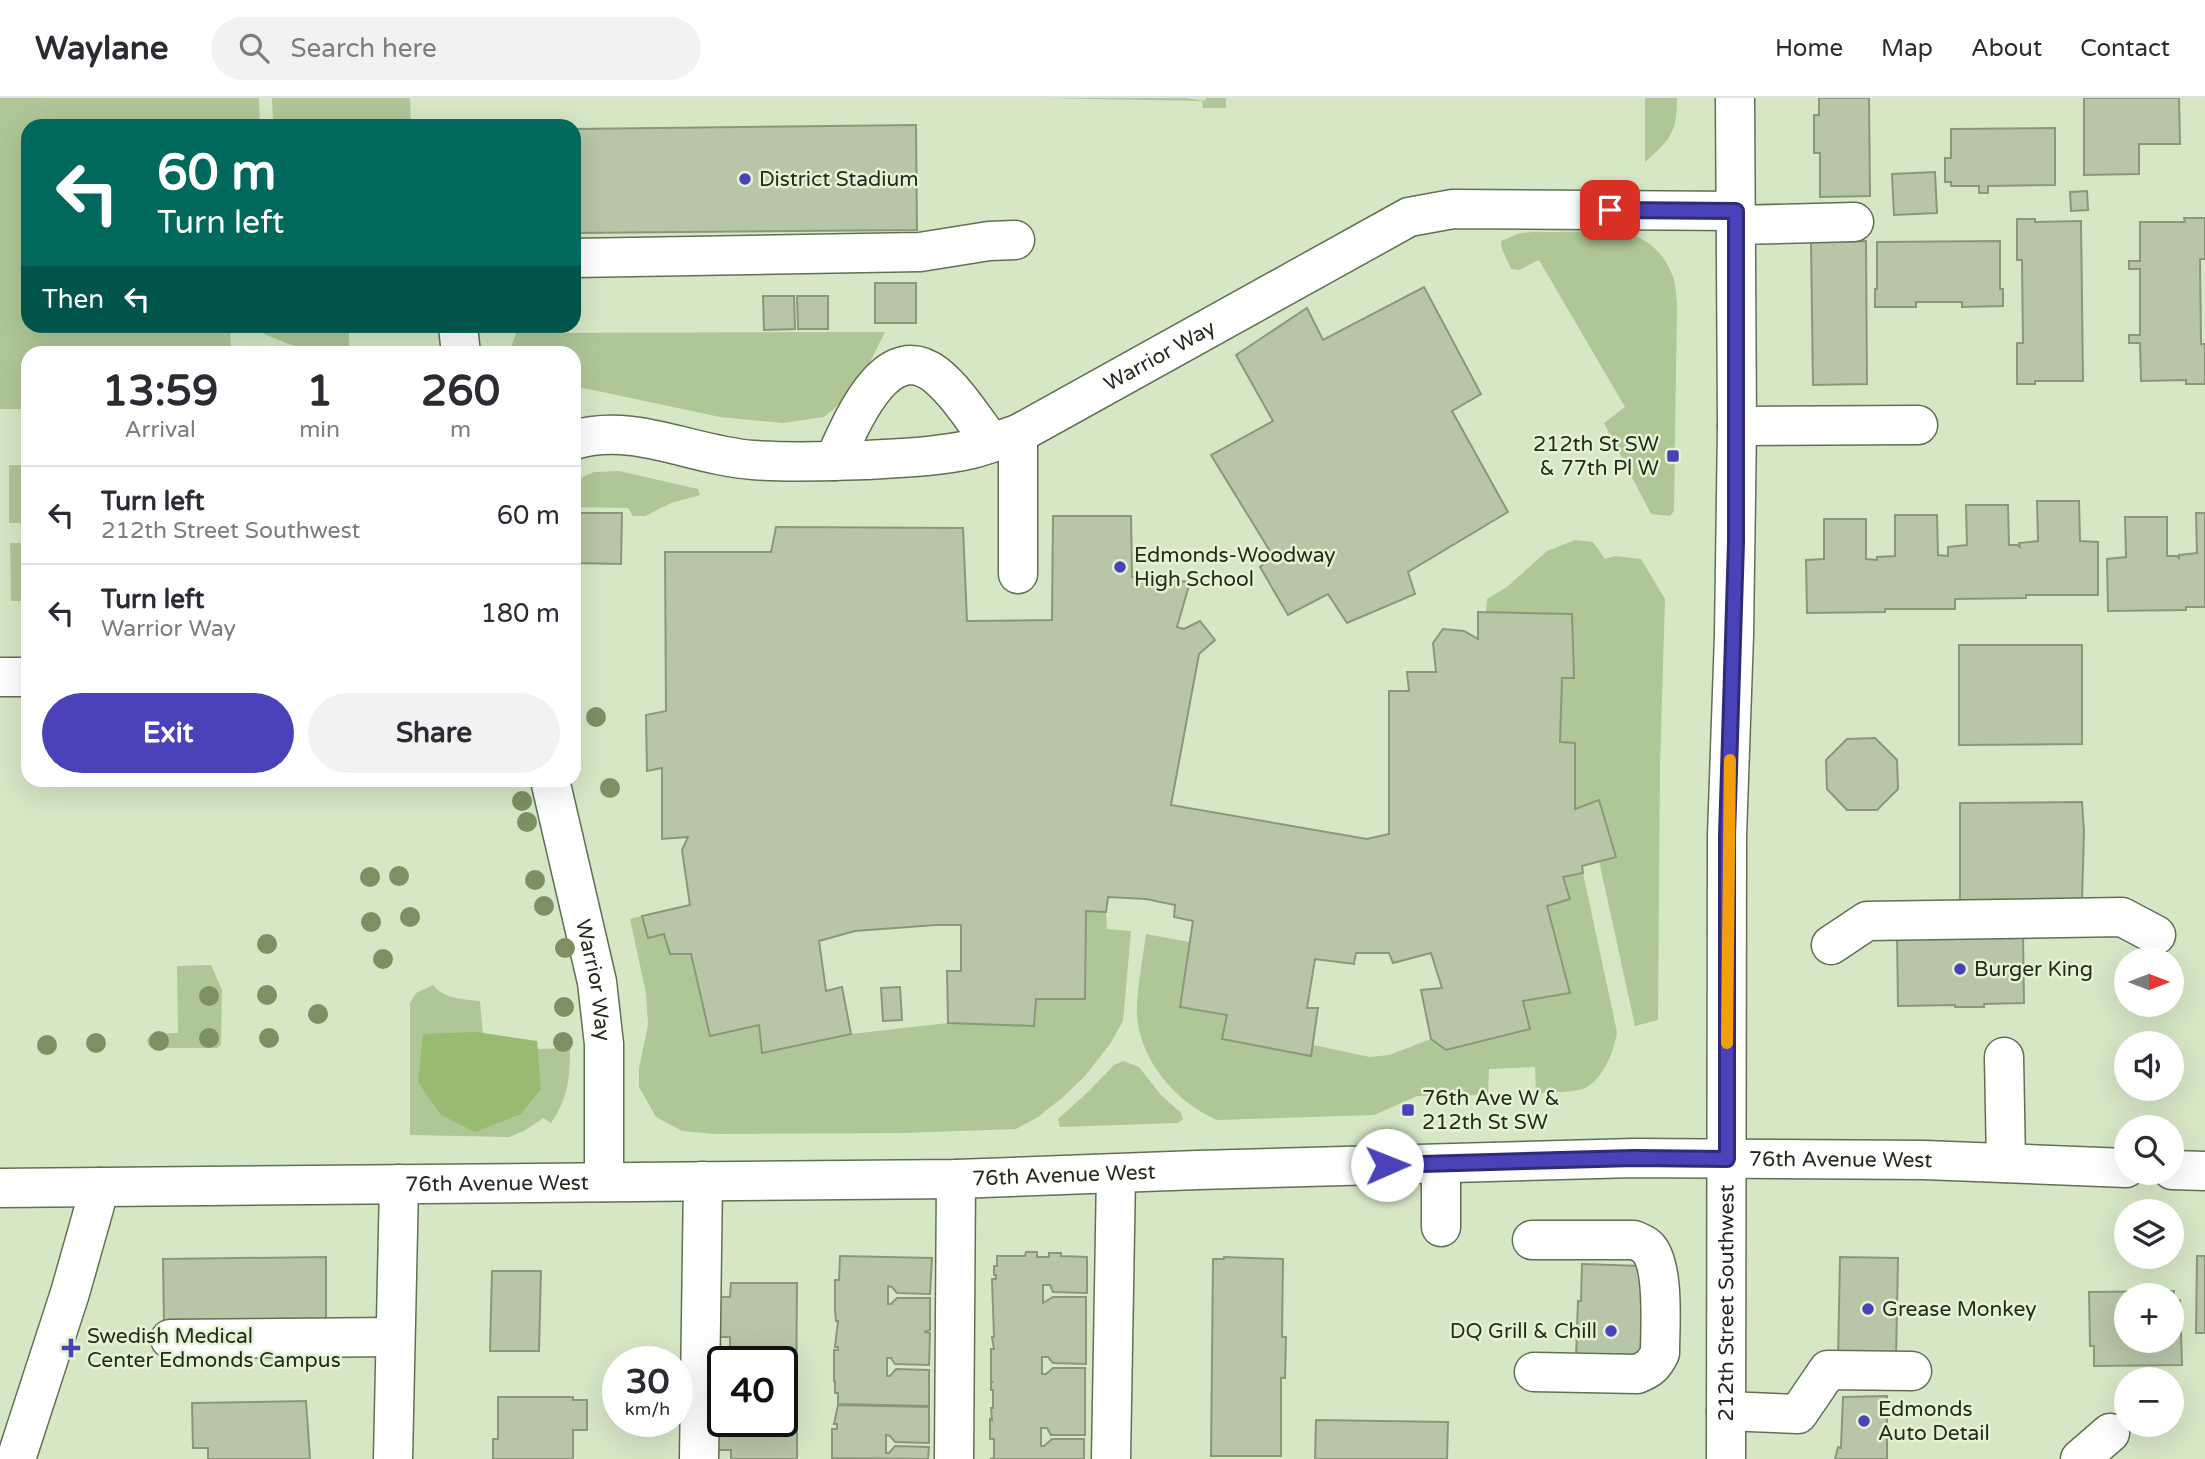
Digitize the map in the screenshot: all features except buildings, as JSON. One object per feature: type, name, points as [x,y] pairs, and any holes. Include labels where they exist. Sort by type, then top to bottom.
[{"type":"street","name":"212th Street Southwest","points":[[1726,1459],[1727,836],[1737,426],[1735,98]]},
{"type":"street","name":"Warrior Way","points":[[581,438],[617,434],[752,460],[834,461],[913,457],[971,449],[1004,438],[1409,217],[1453,209],[1854,222]]},
{"type":"street","points":[[581,258],[920,252],[989,241],[1015,240]]},
{"type":"street","points":[[834,461],[854,419],[874,386],[888,372],[906,366],[934,373],[1004,438],[1018,574]]},
{"type":"street","points":[[1737,426],[1918,425]]},
{"type":"street","points":[[0,677],[21,677]]},
{"type":"street","name":"Warrior Way","points":[[552,787],[597,982],[604,1044],[604,1182]]},
{"type":"street","points":[[1831,945],[1867,921],[2122,917],[2155,934]]},
{"type":"street","points":[[2004,1057],[2006,1163]]},
{"type":"street","name":"76th Avenue West","points":[[0,1188],[956,1179],[1634,1158],[2006,1163],[2114,1168]]},
{"type":"street","points":[[1441,1164],[1441,1227]]},
{"type":"street","points":[[2184,1170],[2205,1171]]},
{"type":"street","points":[[1111,1459],[1116,1174]]},
{"type":"street","points":[[954,1459],[956,1179]]},
{"type":"street","points":[[699,1459],[703,1181]]},
{"type":"street","points":[[393,1459],[399,1184]]},
{"type":"street","points":[[16,1459],[70,1293],[100,1187]]},
{"type":"street","points":[[1532,1240],[1634,1240],[1648,1247],[1656,1262],[1660,1287],[1660,1353],[1649,1370],[1637,1374],[1534,1372]]},
{"type":"street","points":[[170,1339],[396,1337]]},
{"type":"street","points":[[1726,1411],[1798,1414],[1828,1370],[1912,1371]]},
{"type":"street","points":[[2080,1459],[2110,1433]]},
{"type":"green space","points":[[0,98],[259,98],[260,119],[21,119],[21,333],[230,333],[231,346],[21,346],[21,409],[0,409]]},
{"type":"green space","points":[[272,98],[410,98],[411,119],[273,119]]},
{"type":"green space","points":[[1040,98],[1187,98],[1205,101],[1206,98],[1226,98],[1226,108],[1203,108],[1202,101]]},
{"type":"green space","points":[[1645,98],[1677,98],[1676,120],[1670,135],[1661,148],[1645,162]]},
{"type":"green space","points":[[1520,233],[1627,234],[1654,248],[1670,271],[1675,283],[1677,304],[1674,511],[1670,516],[1651,514],[1604,423],[1625,407],[1539,260],[1519,270],[1511,269],[1501,241]]},
{"type":"green space","points":[[885,332],[856,390],[824,417],[783,423],[720,417],[581,387],[581,346],[511,346],[516,333]]},
{"type":"green space","points":[[349,333],[349,346],[294,346],[264,334]]},
{"type":"green space","points":[[9,465],[21,465],[21,523],[9,523]]},
{"type":"green space","points":[[619,471],[698,489],[700,495],[671,503],[645,516],[633,516],[628,508],[581,507],[581,478],[594,472]]},
{"type":"green space","points":[[1575,540],[1593,542],[1605,559],[1615,556],[1641,559],[1665,599],[1660,767],[1658,1020],[1635,1026],[1599,861],[1616,856],[1599,800],[1575,809],[1575,743],[1560,742],[1562,678],[1574,677],[1572,614],[1486,612],[1487,599],[1507,587],[1547,551]]},
{"type":"green space","points":[[10,543],[21,543],[21,601],[11,601]]},
{"type":"green space","points":[[1583,873],[1617,1032],[1607,1063],[1598,1078],[1581,1090],[1536,1093],[1535,1067],[1489,1069],[1488,1095],[1417,1096],[1374,1115],[1217,1120],[1188,1103],[1175,1091],[1153,1064],[1145,1049],[1137,1007],[1146,934],[1189,942],[1180,1007],[1227,1015],[1223,1039],[1311,1056],[1313,1045],[1370,1057],[1389,1055],[1431,1039],[1446,1050],[1530,1029],[1523,1001],[1570,993],[1547,906],[1570,899],[1563,877]]},
{"type":"green space","points":[[1086,911],[1106,912],[1107,929],[1131,931],[1123,1021],[1110,1044],[1085,1076],[1038,1117],[1016,1129],[901,1133],[716,1134],[682,1131],[656,1117],[639,1087],[639,1068],[648,1025],[646,993],[630,919],[642,916],[648,938],[664,934],[691,954],[710,1036],[759,1025],[762,1053],[851,1034],[948,1023],[1034,1026],[1036,999],[1084,999]]},
{"type":"green space","points":[[211,965],[222,990],[221,1045],[217,1048],[152,1048],[147,1039],[152,1034],[178,1033],[177,966]]},
{"type":"green space","points":[[433,985],[448,996],[480,1001],[483,1034],[476,1032],[541,1089],[537,1049],[570,1048],[567,1087],[551,1123],[543,1118],[509,1137],[410,1135],[410,1003],[416,993]]},
{"type":"green space","points":[[476,1032],[537,1041],[541,1089],[521,1114],[475,1132],[441,1115],[418,1082],[423,1034]]},
{"type":"green space","points":[[1123,1061],[1139,1067],[1161,1095],[1181,1113],[1183,1119],[1178,1123],[1060,1127],[1058,1119],[1114,1065]]},
{"type":"slow traffic","points":[[1727,1043],[1727,836],[1730,760]]},
{"type":"place","name":"District Stadium","points":[[745,179]]},
{"type":"place","name":"212th St SW & 77th Pl W","points":[[1673,456]]},
{"type":"place","name":"Edmonds-Woodway High School","points":[[1120,567]]},
{"type":"place","name":"Burger King","points":[[1960,969]]},
{"type":"place","name":"76th Ave W & 212th St SW","points":[[1408,1110]]},
{"type":"place","name":"Grease Monkey","points":[[1868,1309]]},
{"type":"place","name":"DQ Grill & Chill","points":[[1611,1331]]},
{"type":"place","name":"Swedish Medical Center Edmonds Campus","points":[[71,1348]]},
{"type":"place","name":"Edmonds Auto Detail","points":[[1864,1421]]},
{"type":"route","points":[[1387,1165],[1634,1158],[1727,1159],[1727,836],[1736,542],[1736,211],[1610,210]]}]
